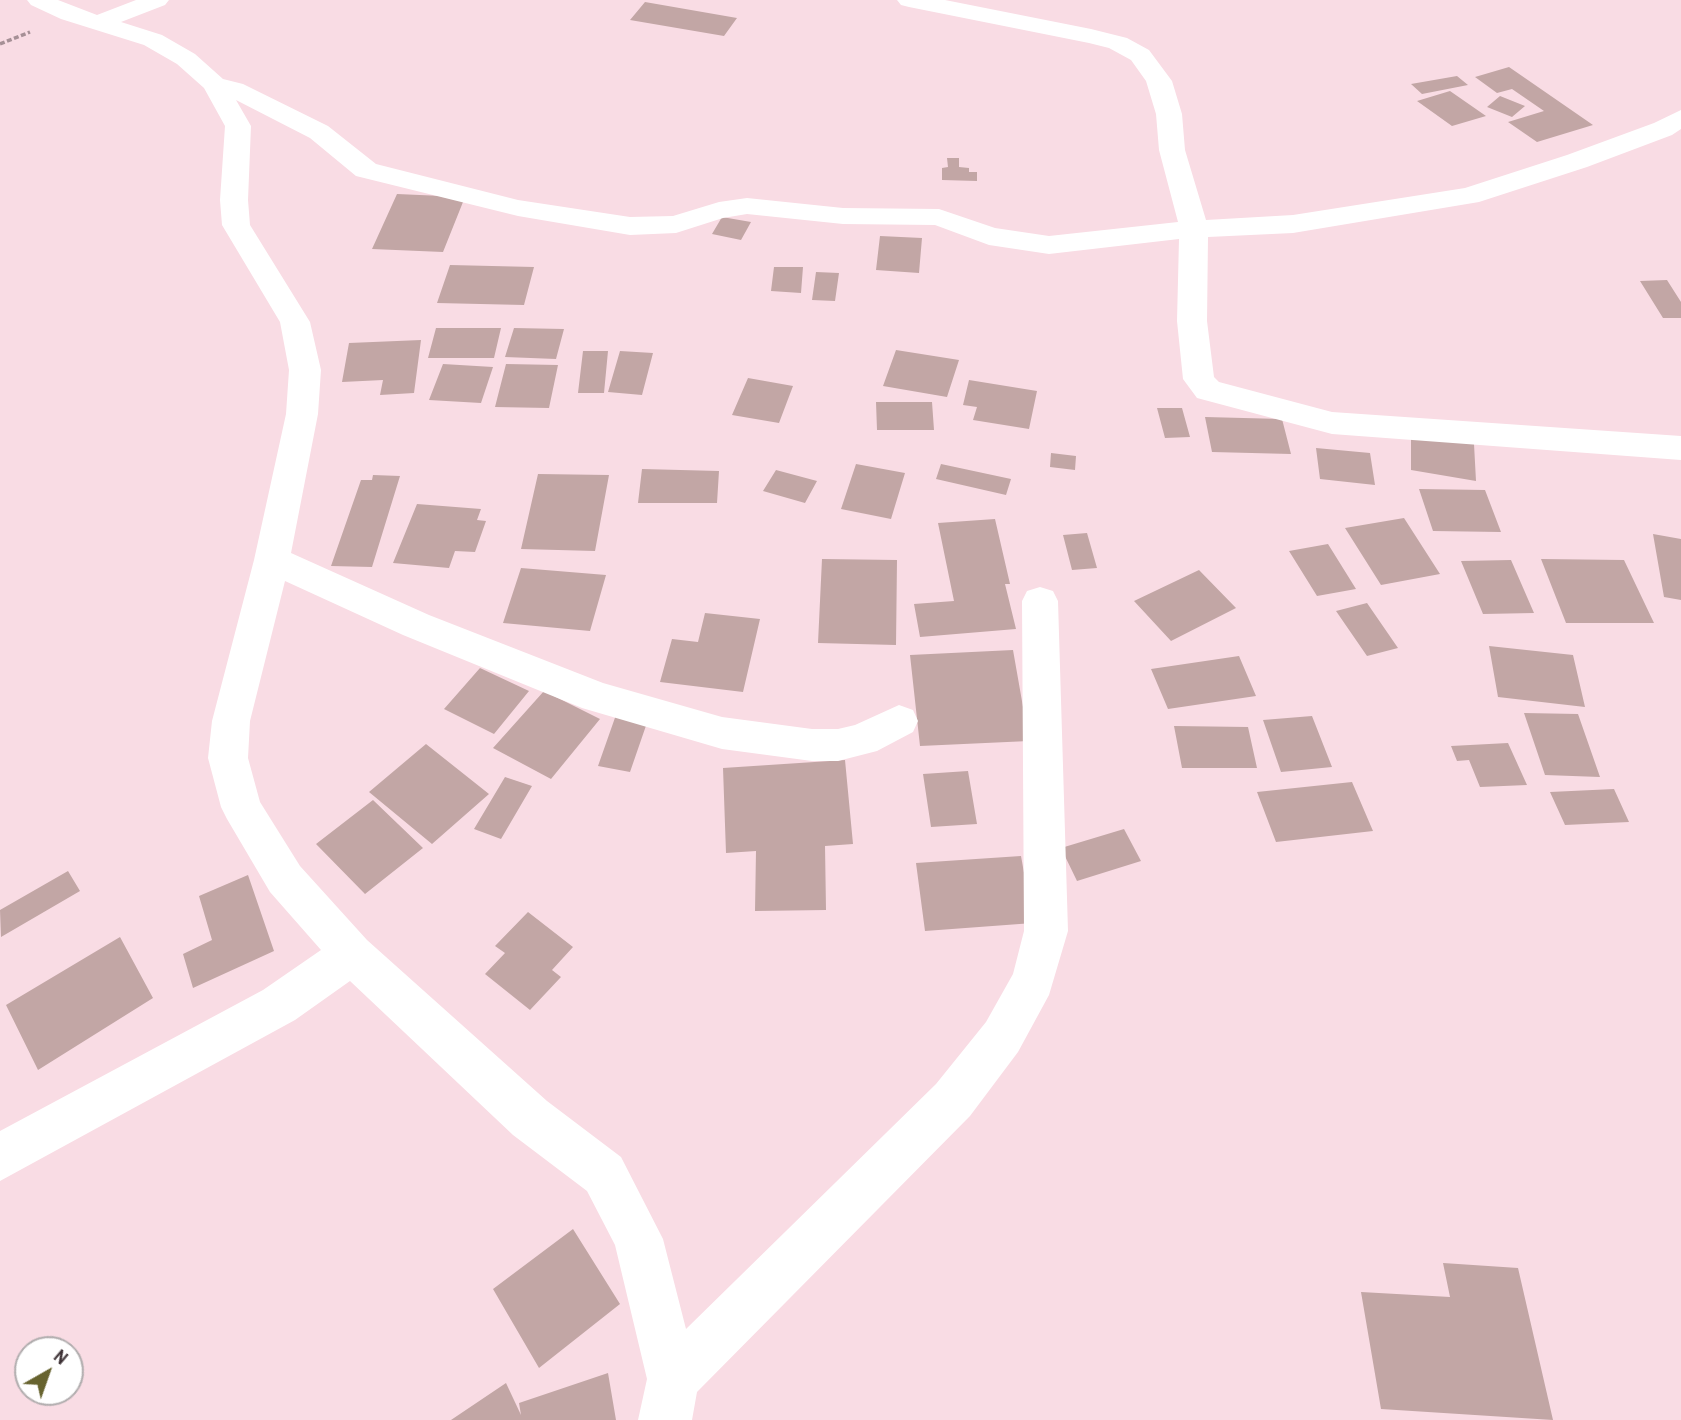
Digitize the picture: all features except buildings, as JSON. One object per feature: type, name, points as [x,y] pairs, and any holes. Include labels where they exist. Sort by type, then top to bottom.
[{"type":"street","points":[[39,0],[69,14],[144,36],[186,59],[214,84],[238,126],[233,200],[236,225],[295,322],[305,370],[302,414],[272,560],[231,721],[228,758],[241,807],[285,879],[352,954],[530,1118],[604,1174],[638,1239],[669,1399]]},
{"type":"street","points":[[98,23],[158,0]]},
{"type":"street","points":[[144,36],[169,0]]},
{"type":"street","points":[[909,0],[1091,36],[1118,44],[1140,55],[1159,81],[1169,114],[1172,150],[1194,229],[1192,321],[1199,379],[1208,390],[1332,423],[1681,448]]},
{"type":"street","points":[[214,84],[234,89],[319,132],[366,170],[518,208],[630,226],[676,224],[719,210],[747,206],[843,216],[939,217],[989,236],[1049,245],[1194,229],[1293,224],[1469,196],[1577,162],[1663,129],[1681,118]]},
{"type":"street","points":[[272,560],[416,625],[596,697],[722,733],[812,745],[838,745],[863,739],[899,721]]},
{"type":"street","points":[[669,1399],[953,1100],[1002,1037],[1033,981],[1046,931],[1040,601]]},
{"type":"street","points":[[0,1157],[279,1005],[352,954]]}]
